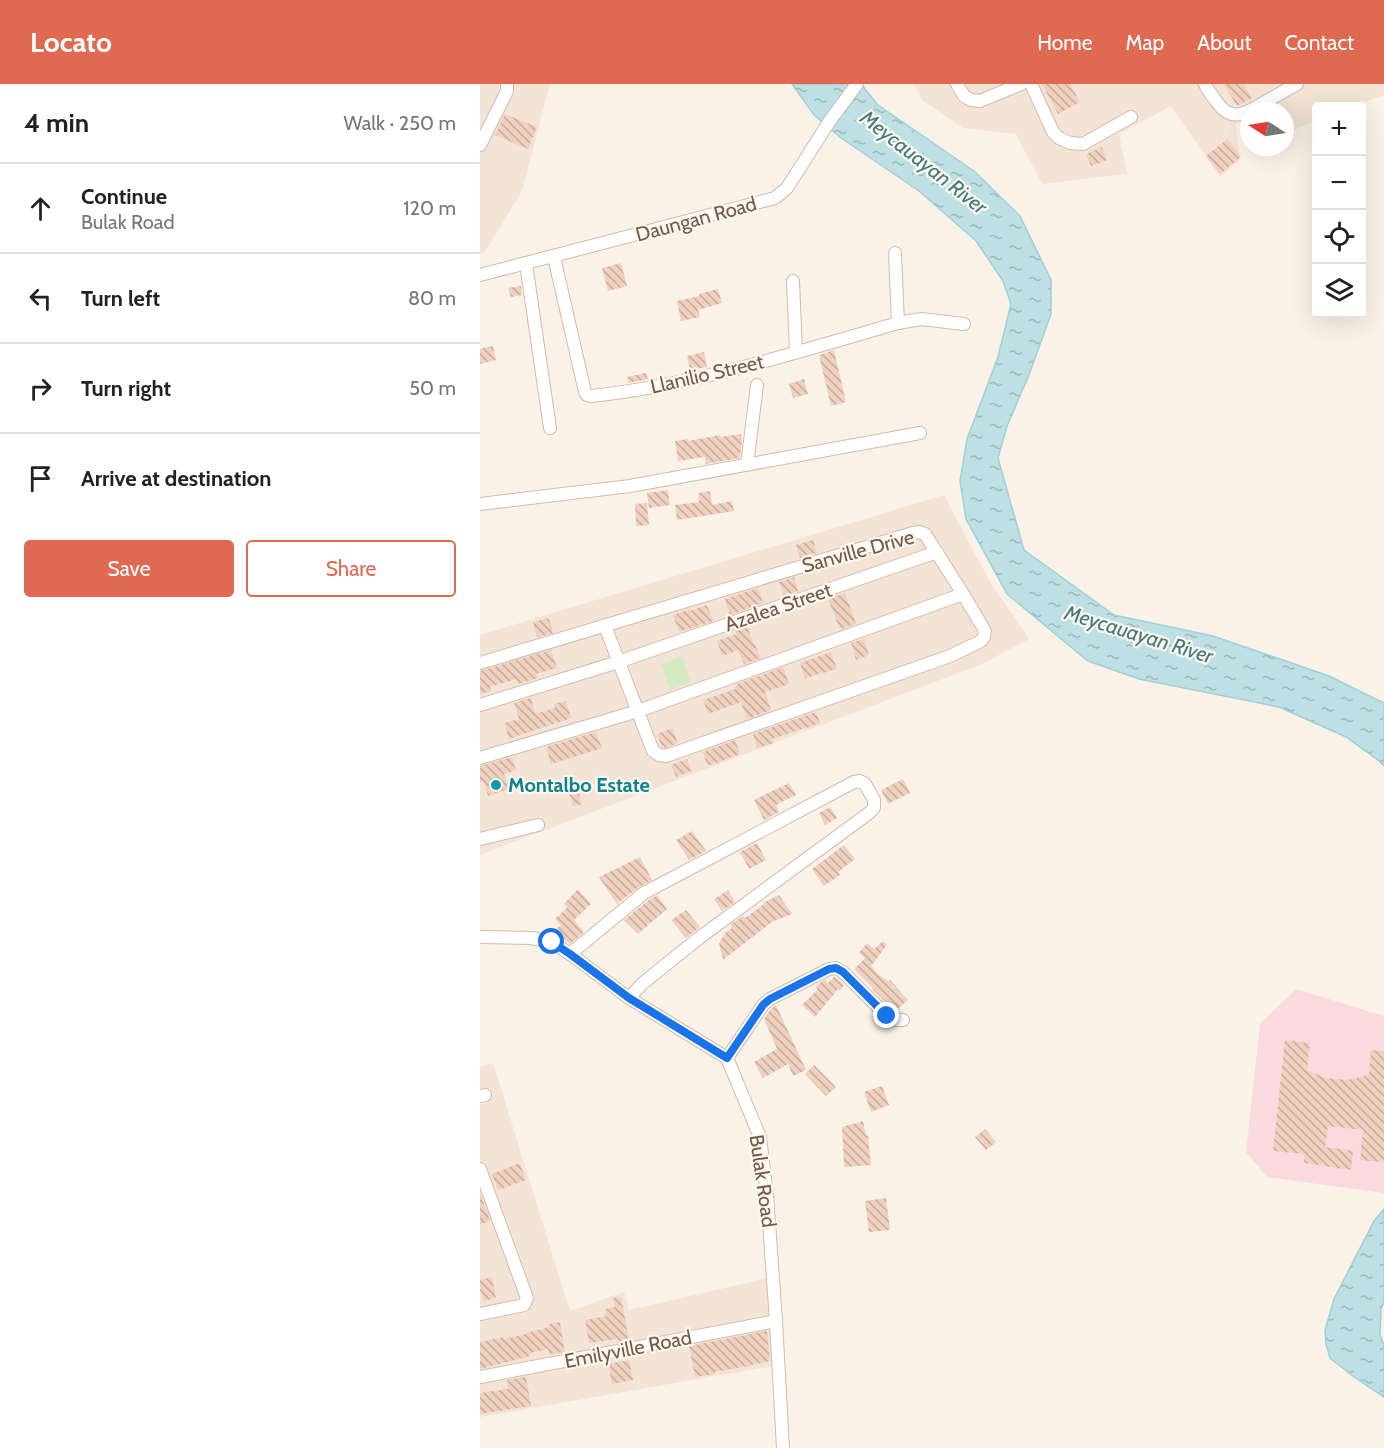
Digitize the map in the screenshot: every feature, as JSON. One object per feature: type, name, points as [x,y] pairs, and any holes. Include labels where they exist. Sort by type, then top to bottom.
[{"type":"street","points":[[480,146],[485,128],[507,91],[507,84]]},
{"type":"street","name":"Daungan Road","points":[[480,275],[775,198],[787,188],[829,122],[857,84]]},
{"type":"street","points":[[957,84],[964,96],[980,101],[1021,84]]},
{"type":"street","points":[[1031,84],[1053,132],[1070,143],[1083,144],[1131,117]]},
{"type":"street","points":[[1205,84],[1221,108],[1230,114],[1240,115]]},
{"type":"street","points":[[1265,102],[1297,84]]},
{"type":"street","points":[[895,253],[898,323]]},
{"type":"street","name":"Llanilio Street","points":[[554,257],[585,392],[591,396],[629,392],[738,369],[898,323],[921,319],[964,324]]},
{"type":"street","points":[[526,264],[550,428]]},
{"type":"street","points":[[793,281],[796,352]]},
{"type":"street","points":[[747,465],[757,385]]},
{"type":"street","points":[[480,504],[630,486],[920,433]]},
{"type":"street","name":"Sanville Drive","points":[[480,663],[919,532],[925,534],[937,552],[985,631],[981,641],[950,656],[666,756],[652,751],[638,711]]},
{"type":"street","name":"Azalea Street","points":[[480,705],[618,663],[937,552]]},
{"type":"street","points":[[480,758],[638,711],[963,594]]},
{"type":"street","points":[[605,626],[638,711]]},
{"type":"street","points":[[570,954],[644,892],[854,782],[860,781],[865,784],[874,800],[874,808],[869,813],[699,938],[643,983],[629,998]]},
{"type":"street","points":[[480,839],[537,825]]},
{"type":"street","points":[[480,937],[531,938],[552,942],[629,998],[727,1058],[763,1005],[770,999],[829,969],[836,968],[843,972],[887,1016],[895,1020],[903,1020]]},
{"type":"street","name":"Bulak Road","points":[[727,1058],[760,1137],[768,1195],[783,1448]]},
{"type":"street","points":[[480,1169],[527,1298],[524,1305],[480,1314]]},
{"type":"street","name":"Emilyville Road","points":[[480,1377],[776,1321]]},
{"type":"shaded area","points":[[480,84],[550,84],[522,191],[485,252],[480,253]]},
{"type":"shaded area","points":[[914,84],[1384,84],[1384,95],[1365,102],[1312,102],[1312,123],[1294,130],[1294,102],[1240,102],[1240,122],[1236,124],[1240,160],[1220,177],[1171,106],[1119,134],[1127,174],[1042,184],[1016,134],[963,128],[922,100]]},
{"type":"shaded area","points":[[944,495],[989,580],[1029,639],[982,664],[480,855],[480,635]]},
{"type":"shaded area","points":[[1296,989],[1384,1016],[1384,1193],[1267,1177],[1246,1152],[1260,1024]]},
{"type":"shaded area","points":[[493,1063],[570,1311],[624,1292],[629,1310],[768,1278],[773,1366],[480,1417],[480,1067]]},
{"type":"green space","points":[[682,656],[691,682],[670,690],[661,664]]},
{"type":"water","name":"Meycauayan River","points":[[792,84],[861,84],[878,105],[974,171],[1020,216],[1051,280],[1051,314],[1029,375],[1007,426],[998,458],[1024,550],[1114,615],[1213,636],[1329,676],[1384,703],[1384,766],[1346,737],[1279,707],[1139,679],[1088,661],[1007,594],[966,519],[960,481],[967,439],[998,357],[1011,304],[1003,281],[976,241],[919,191],[841,138],[814,115]]},
{"type":"water","points":[[1384,1209],[1384,1302],[1381,1309],[1380,1335],[1384,1345],[1384,1397],[1330,1358],[1325,1330],[1334,1299],[1374,1221]]},
{"type":"building","points":[[1042,84],[1070,84],[1080,102],[1058,114]]},
{"type":"building","points":[[1224,84],[1244,84],[1252,98],[1240,102],[1237,106]]},
{"type":"building","points":[[505,114],[537,127],[528,149],[495,135]]},
{"type":"building","points":[[1227,139],[1241,157],[1220,174],[1206,156]]},
{"type":"building","points":[[1102,147],[1107,160],[1091,166],[1086,154]]},
{"type":"building","points":[[621,263],[627,286],[608,291],[602,268]]},
{"type":"building","points":[[521,286],[522,295],[511,297],[508,288]]},
{"type":"building","points":[[718,289],[722,303],[698,310],[700,317],[681,321],[677,301]]},
{"type":"building","points":[[493,346],[496,360],[480,364],[480,349]]},
{"type":"building","points":[[834,350],[846,402],[831,406],[819,355]]},
{"type":"building","points":[[704,352],[707,367],[690,370],[687,356]]},
{"type":"building","points":[[646,373],[648,379],[628,383],[627,377]]},
{"type":"building","points":[[804,379],[808,394],[793,398],[789,384]]},
{"type":"building","points":[[741,434],[740,458],[706,464],[705,457],[678,461],[675,441]]},
{"type":"building","points":[[668,490],[670,505],[649,508],[647,493]]},
{"type":"building","points":[[710,491],[712,505],[732,501],[734,511],[677,520],[675,505],[699,502],[698,493]]},
{"type":"building","points":[[647,503],[649,525],[636,526],[635,504]]},
{"type":"building","points":[[813,540],[817,553],[800,558],[796,545]]},
{"type":"building","points":[[794,577],[798,591],[784,596],[779,582]]},
{"type":"building","points":[[758,588],[763,603],[730,615],[725,599]]},
{"type":"building","points":[[845,593],[856,624],[840,629],[828,599]]},
{"type":"building","points":[[707,605],[713,621],[679,632],[673,615]]},
{"type":"building","points":[[549,618],[553,633],[537,637],[533,622]]},
{"type":"building","points":[[747,626],[761,658],[744,664],[738,650],[722,656],[717,641],[736,634],[735,630]]},
{"type":"building","points":[[864,639],[869,655],[856,660],[851,643]]},
{"type":"building","points":[[551,650],[557,668],[536,674],[538,678],[518,684],[516,679],[490,687],[491,691],[480,694],[480,671]]},
{"type":"building","points":[[831,652],[837,669],[805,679],[800,663]]},
{"type":"building","points":[[783,667],[789,684],[765,692],[771,710],[747,719],[741,702],[708,714],[703,700],[736,689],[735,685]]},
{"type":"building","points":[[531,698],[535,714],[555,708],[554,704],[566,701],[571,718],[509,739],[504,723],[519,719],[514,703]]},
{"type":"building","points":[[816,712],[820,723],[772,739],[773,743],[757,748],[753,734]]},
{"type":"building","points":[[672,728],[678,743],[662,747],[657,734]]},
{"type":"building","points":[[596,732],[602,748],[551,764],[546,747]]},
{"type":"building","points":[[735,740],[740,754],[707,765],[703,752]]},
{"type":"building","points":[[512,757],[516,770],[504,774],[509,789],[488,796],[483,781],[480,782],[480,766]]},
{"type":"building","points":[[687,759],[692,771],[676,777],[671,765]]},
{"type":"building","points":[[574,778],[582,804],[573,806],[565,780]]},
{"type":"building","points":[[903,779],[910,793],[888,804],[881,790]]},
{"type":"building","points":[[789,783],[796,795],[776,805],[779,812],[764,820],[754,800]]},
{"type":"building","points":[[830,807],[837,818],[825,825],[819,813]]},
{"type":"building","points":[[692,831],[706,851],[689,860],[676,840]]},
{"type":"building","points":[[757,843],[766,860],[749,869],[740,852]]},
{"type":"building","points":[[844,845],[855,859],[838,872],[840,875],[824,886],[812,869]]},
{"type":"building","points":[[640,857],[652,880],[617,904],[599,877]]},
{"type":"building","points":[[578,889],[591,904],[574,920],[584,932],[570,944],[553,932],[561,925],[555,919],[568,907],[564,904]]},
{"type":"building","points":[[728,890],[735,902],[722,911],[714,899]]},
{"type":"building","points":[[657,895],[667,909],[638,934],[624,920]]},
{"type":"building","points":[[779,895],[792,914],[772,922],[723,960],[719,943],[726,932],[732,928],[730,925],[743,916],[745,918],[763,903]]},
{"type":"building","points":[[686,910],[700,927],[686,938],[671,920]]},
{"type":"building","points":[[883,941],[887,945],[871,966],[880,976],[890,980],[908,1000],[895,1011],[854,969],[865,958],[859,953],[867,943],[874,949]]},
{"type":"building","points":[[834,977],[844,985],[815,1017],[802,1005],[818,989],[816,987],[821,982],[825,980],[828,983]]},
{"type":"building","points":[[776,1005],[806,1070],[793,1076],[788,1064],[763,1078],[754,1062],[777,1049],[764,1019]]},
{"type":"building","points":[[1285,1040],[1310,1043],[1307,1070],[1326,1078],[1347,1080],[1369,1075],[1371,1050],[1384,1051],[1384,1162],[1360,1160],[1363,1130],[1328,1126],[1325,1147],[1353,1151],[1351,1170],[1304,1163],[1305,1154],[1273,1151]]},
{"type":"building","points":[[814,1065],[836,1087],[826,1096],[805,1074]]},
{"type":"building","points":[[882,1086],[889,1105],[871,1112],[864,1092]]},
{"type":"building","points":[[863,1121],[866,1136],[868,1135],[871,1165],[844,1167],[842,1127]]},
{"type":"building","points":[[985,1129],[996,1142],[986,1150],[975,1137]]},
{"type":"building","points":[[520,1163],[526,1180],[498,1190],[492,1174]]},
{"type":"building","points":[[480,1193],[490,1221],[480,1225]]},
{"type":"building","points":[[886,1198],[890,1230],[869,1232],[865,1201]]},
{"type":"building","points":[[492,1277],[496,1297],[484,1302],[480,1280]]},
{"type":"building","points":[[621,1297],[629,1340],[618,1343],[617,1339],[589,1343],[585,1320],[606,1316],[605,1309],[615,1307],[613,1298]]},
{"type":"building","points":[[560,1322],[565,1352],[549,1354],[548,1349],[480,1369],[480,1342],[526,1334]]},
{"type":"building","points":[[767,1331],[770,1361],[695,1377],[689,1346]]},
{"type":"building","points":[[629,1360],[633,1380],[612,1384],[608,1364]]},
{"type":"building","points":[[526,1377],[531,1406],[480,1414],[480,1393],[508,1389],[507,1380]]},
{"type":"place","name":"Montalbo Estate","points":[[496,785]]},
{"type":"route","points":[[552,942],[629,998],[727,1058],[763,1005],[770,999],[829,969],[836,968],[843,972],[887,1016]]}]
